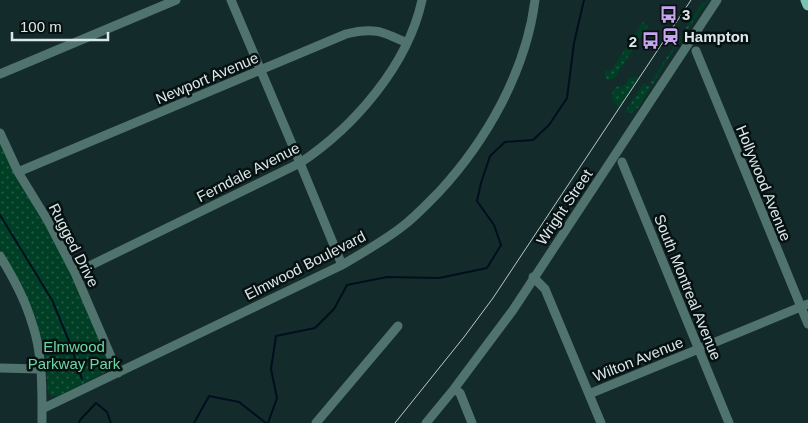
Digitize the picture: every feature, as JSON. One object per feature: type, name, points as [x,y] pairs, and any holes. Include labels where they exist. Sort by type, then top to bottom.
[{"type":"main road","points":[[806,0],[808,5]]},
{"type":"street","points":[[0,74],[176,0]]},
{"type":"street","points":[[231,0],[342,265]]},
{"type":"street","name":"Ferndale Avenue","points":[[75,273],[300,163],[329,142],[350,123],[383,83],[408,43],[422,0]]},
{"type":"street","name":"Elmwood Boulevard","points":[[42,409],[342,265],[404,226],[423,209],[455,174],[496,114],[514,76],[528,34],[535,0]]},
{"type":"street","name":"Wright Street","points":[[426,423],[513,310],[717,0]]},
{"type":"street","name":"Newport Avenue","points":[[18,172],[346,34],[360,30],[374,30],[389,34],[408,43]]},
{"type":"street","name":"Hollywood Avenue","points":[[696,51],[804,306],[808,324]]},
{"type":"street","name":"Rugged Drive","points":[[0,133],[18,172],[48,221],[75,273],[118,372]]},
{"type":"street","name":"South Montreal Avenue","points":[[622,162],[730,423]]},
{"type":"street","points":[[0,256],[33,323],[38,344],[42,423]]},
{"type":"street","points":[[533,277],[545,289],[601,423]]},
{"type":"street","name":"Wilton Avenue","points":[[589,394],[804,306]]},
{"type":"street","points":[[316,423],[398,326]]},
{"type":"street","points":[[0,368],[40,369]]},
{"type":"street","points":[[454,389],[460,393],[472,423]]},
{"type":"green space","points":[[709,0],[679,41],[653,84],[650,83],[702,3],[704,4]]},
{"type":"green space","points":[[643,22],[648,26],[614,79],[608,80],[605,75],[606,70],[610,72]]},
{"type":"green space","points":[[634,76],[638,79],[619,107],[613,100],[613,92],[616,87],[623,87],[630,77],[633,78]]},
{"type":"green space","points":[[644,83],[651,87],[638,108],[632,113],[625,112]]},
{"type":"green space","name":"Elmwood Parkway Park","points":[[0,142],[15,173],[62,257],[111,364],[108,371],[56,397],[49,395],[48,392],[43,348],[33,310],[0,249]]},
{"type":"waterway","points":[[268,423],[277,398],[271,369],[276,336],[315,328],[334,309],[347,285],[387,277],[439,278],[487,268],[501,245],[494,225],[477,201],[490,156],[505,142],[533,140],[549,125],[567,98],[574,43],[584,0]]},
{"type":"waterway","points":[[0,215],[52,300],[82,379]]},
{"type":"waterway","points":[[194,423],[209,396],[239,402],[266,423]]},
{"type":"waterway","points":[[79,423],[96,403],[107,412],[111,423]]},
{"type":"tram line","points":[[395,423],[493,298],[691,0]]},
{"type":"place","name":"3","points":[[668,14]]},
{"type":"place","name":"Hampton","points":[[670,36]]},
{"type":"place","name":"2","points":[[651,41]]}]
